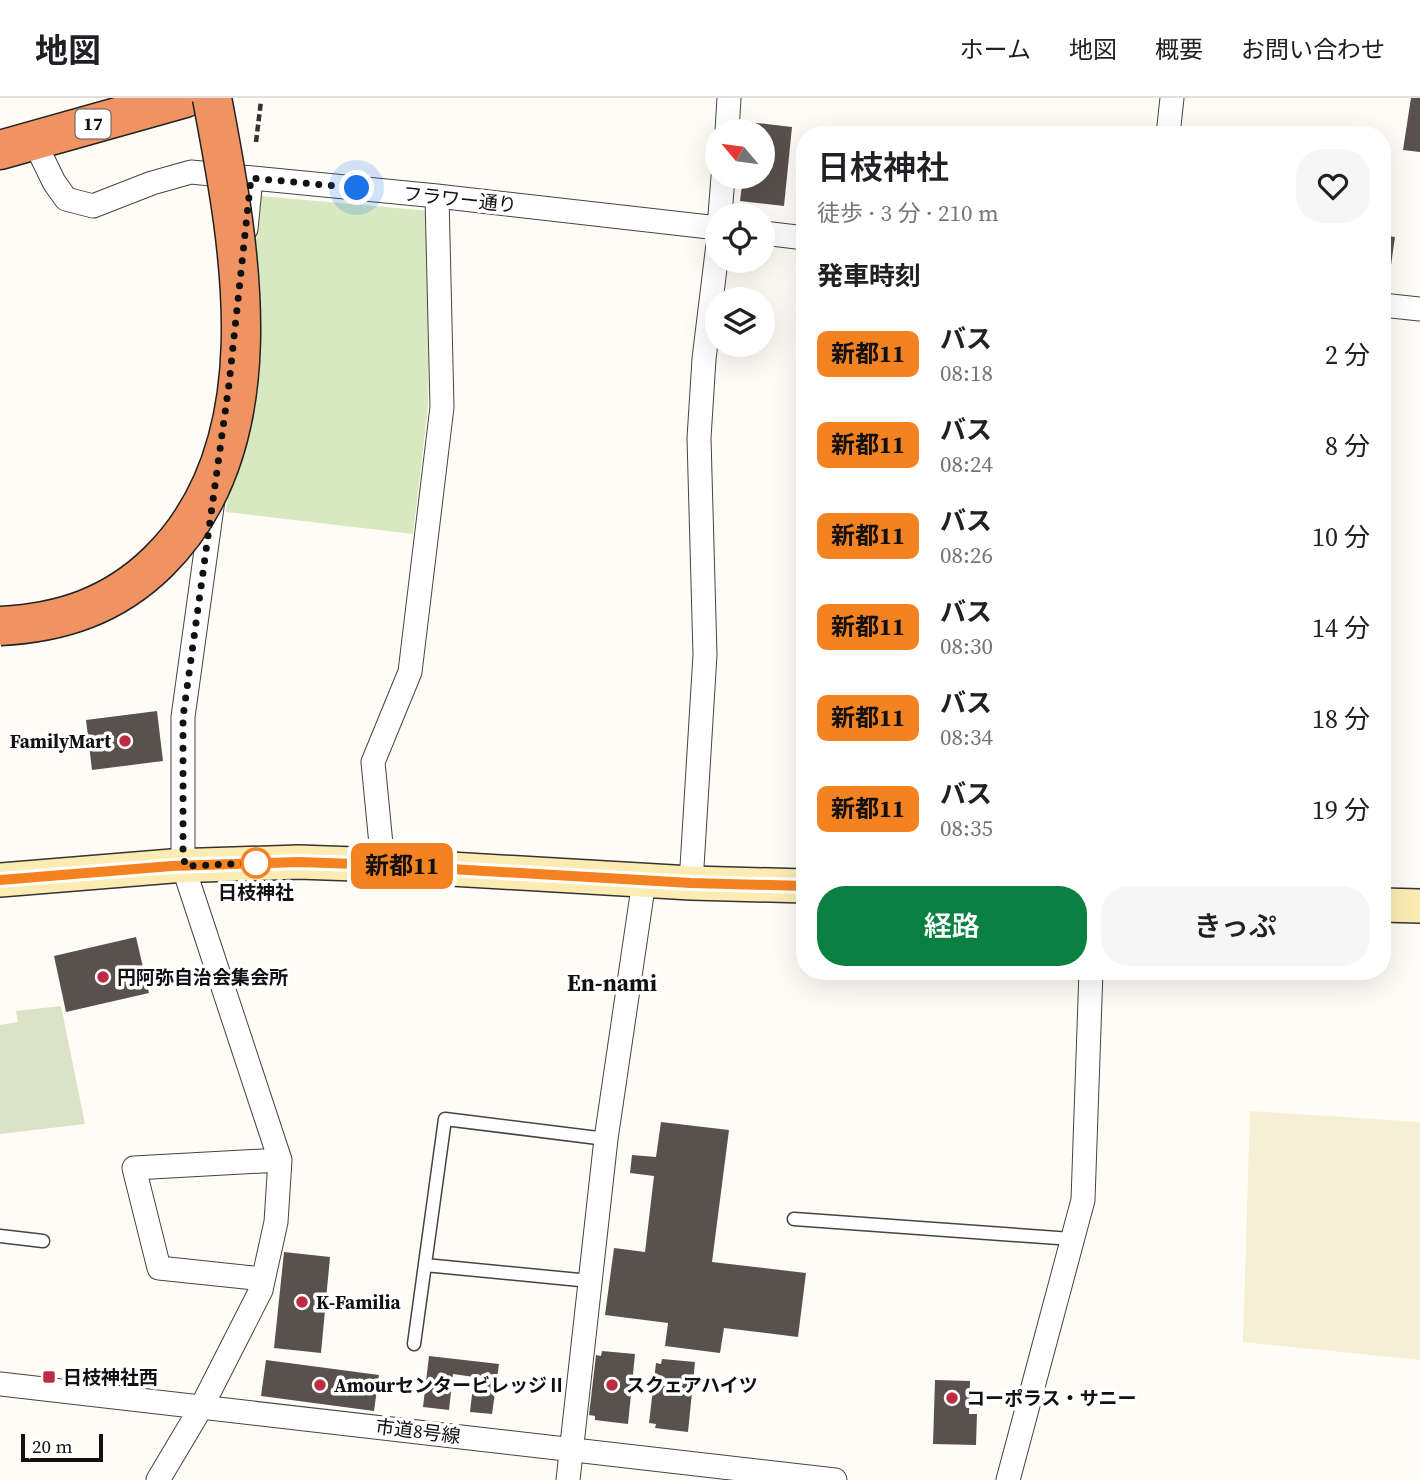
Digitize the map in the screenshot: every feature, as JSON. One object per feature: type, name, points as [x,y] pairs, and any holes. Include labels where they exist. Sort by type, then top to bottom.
[{"type":"highway","points":[[11,143],[99,106],[135,98]]},
{"type":"highway","name":"17","points":[[11,143],[185,98]]},
{"type":"highway","points":[[0,626],[41,623],[80,612],[135,582],[168,552],[182,534],[207,494],[219,468],[233,414],[241,322],[237,256],[228,183],[212,98]]},
{"type":"street","points":[[728,119],[729,98]]},
{"type":"street","points":[[1168,126],[1172,98]]},
{"type":"street","name":"フラワー通り","points":[[11,143],[51,176],[66,199],[93,206],[152,183],[191,172],[705,227]]},
{"type":"street","points":[[158,1480],[202,1406],[261,1290],[276,1222],[280,1160],[188,881],[183,850],[183,717],[229,384],[251,178]]},
{"type":"street","points":[[383,865],[373,762],[410,672],[442,407],[437,196]]},
{"type":"street","points":[[775,234],[796,237]]},
{"type":"street","points":[[691,883],[705,656],[699,438],[704,359],[714,273]]},
{"type":"street","points":[[1391,306],[1420,309]]},
{"type":"street","points":[[0,880],[185,866],[299,862],[644,881],[796,886]]},
{"type":"street","points":[[568,1480],[606,1139],[644,881]]},
{"type":"street","points":[[1391,905],[1420,906]]},
{"type":"street","points":[[1008,1480],[1083,1200],[1091,980]]},
{"type":"street","points":[[263,1279],[159,1268],[134,1168],[280,1160]]},
{"type":"street","name":"市道8号線","points":[[0,1384],[835,1480]]},
{"type":"lane","points":[[414,1344],[445,1119],[606,1139]]},
{"type":"lane","points":[[794,1219],[1072,1239]]},
{"type":"lane","points":[[0,1236],[43,1241]]},
{"type":"lane","points":[[425,1265],[590,1282]]},
{"type":"shaded area","points":[[1250,1111],[1420,1122],[1420,1360],[1243,1342]]},
{"type":"green space","points":[[261,196],[430,211],[428,407],[413,534],[226,512]]},
{"type":"green space","points":[[61,1006],[85,1124],[0,1134],[0,1025],[18,1022],[16,1011]]},
{"type":"building","points":[[1411,98],[1420,98],[1420,152],[1403,150]]},
{"type":"building","points":[[775,125],[792,127],[784,206],[740,201],[742,189],[775,189]]},
{"type":"building","points":[[1391,236],[1395,237],[1391,265]]},
{"type":"building","name":"FamilyMart","points":[[157,711],[163,761],[92,770],[86,720]]},
{"type":"building","points":[[136,937],[149,993],[66,1012],[54,956]]},
{"type":"building","points":[[661,1122],[729,1130],[712,1262],[806,1273],[798,1337],[724,1328],[720,1353],[665,1346],[668,1323],[605,1315],[614,1248],[645,1252],[654,1176],[630,1173],[632,1155],[656,1157]]},
{"type":"building","name":"K-Familia","points":[[284,1252],[330,1257],[321,1353],[274,1348]]},
{"type":"building","name":"スクェアハイツ","points":[[602,1351],[635,1354],[628,1424],[595,1420],[595,1416],[589,1415],[596,1355],[601,1356]]},
{"type":"building","points":[[429,1356],[499,1364],[492,1414],[470,1412],[474,1377],[453,1374],[449,1410],[423,1407]]},
{"type":"building","name":"スクェアハイツ","points":[[662,1359],[695,1362],[688,1432],[655,1428],[656,1424],[649,1423],[656,1363],[661,1364]]},
{"type":"building","name":"AmourセンタービレッジⅡ","points":[[266,1360],[379,1375],[374,1411],[261,1396]]},
{"type":"building","name":"コーポラス・サニー","points":[[935,1380],[970,1381],[969,1414],[977,1414],[976,1445],[933,1444]]},
{"type":"bus line","name":"新都11","points":[[0,880],[172,866],[299,862],[691,883],[796,886]]},
{"type":"place","name":"FamilyMart","points":[[125,741]]},
{"type":"place","name":"日枝神社","points":[[256,863]]},
{"type":"place","name":"円阿弥自治会集会所","points":[[103,977]]},
{"type":"place","name":"K-Familia","points":[[302,1302]]},
{"type":"place","name":"日枝神社西","points":[[49,1377]]},
{"type":"place","name":"AmourセンタービレッジⅡ","points":[[320,1385]]},
{"type":"place","name":"スクェアハイツ","points":[[612,1385]]},
{"type":"place","name":"コーポラス・サニー","points":[[952,1398]]},
{"type":"district","name":"En-nami","points":[[612,983]]},
{"type":"route","points":[[256,863],[185,866],[183,850],[183,717],[229,384],[251,178],[357,188]]}]
